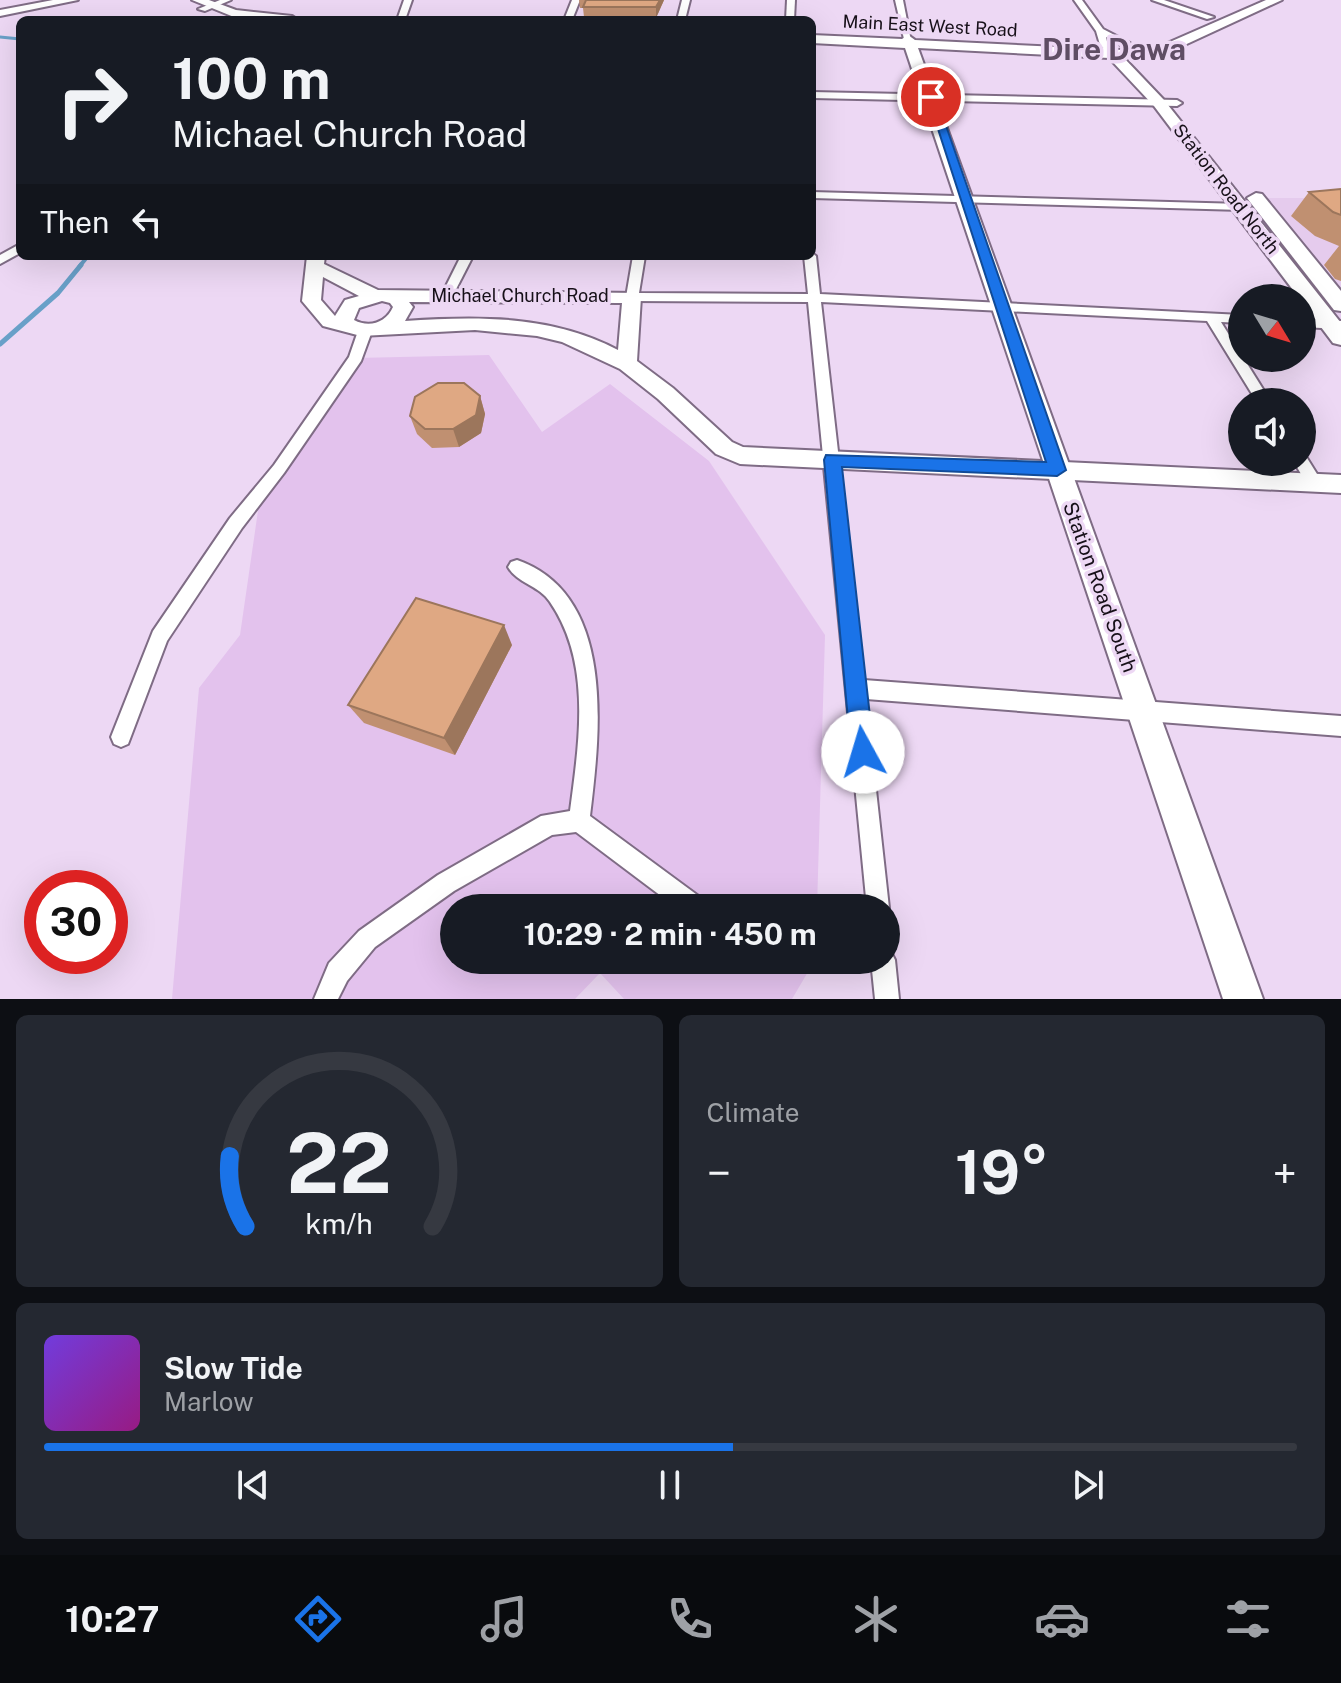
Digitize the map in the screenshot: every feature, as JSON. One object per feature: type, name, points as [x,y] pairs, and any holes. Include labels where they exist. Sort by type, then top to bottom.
[{"type":"main road","points":[[0,13],[72,0]]},
{"type":"main road","points":[[182,0],[254,16]]},
{"type":"main road","name":"Main East West Road","points":[[1116,46],[1156,42],[1251,0]]},
{"type":"main road","name":"Main East West Road","points":[[816,38],[1116,46],[1158,52],[1276,0]]},
{"type":"main road","points":[[203,5],[228,16]]},
{"type":"main road","name":"Station Road South","points":[[908,40],[931,97],[1057,470],[1144,710],[1243,999]]},
{"type":"main road","name":"Station Road North","points":[[1116,46],[1341,305]]},
{"type":"main road","name":"Station Road North","points":[[1168,103],[1242,207],[1337,329]]},
{"type":"main road","points":[[315,261],[382,296],[401,303],[402,313],[392,324],[365,329],[330,322],[311,301],[315,261]]},
{"type":"main road","points":[[365,329],[344,317],[348,308],[382,296]]},
{"type":"main road","name":"Michael Church Road","points":[[382,296],[632,297],[627,363]]},
{"type":"main road","name":"Michael Church Road","points":[[365,329],[464,324],[541,328],[627,363],[724,448],[740,455],[1341,484]]},
{"type":"street","points":[[203,5],[227,0]]},
{"type":"street","points":[[899,0],[908,40]]},
{"type":"street","points":[[1078,0],[1116,46]]},
{"type":"street","points":[[1156,0],[1210,17]]},
{"type":"street","points":[[816,95],[1168,103]]},
{"type":"street","points":[[816,195],[1242,207]]},
{"type":"street","points":[[448,294],[465,260]]},
{"type":"street","points":[[638,260],[632,297],[815,298],[1228,318]]},
{"type":"street","points":[[810,260],[877,894]]},
{"type":"street","points":[[1211,317],[1255,388]]},
{"type":"street","points":[[1316,325],[1337,329]]},
{"type":"street","points":[[121,737],[159,637],[236,523],[279,469],[356,358],[365,329]]},
{"type":"street","points":[[1310,476],[1314,482]]},
{"type":"street","points":[[517,567],[555,593],[577,634],[588,674],[589,735],[579,821]]},
{"type":"street","points":[[856,689],[1341,726]]},
{"type":"street","points":[[326,999],[338,972],[367,939],[446,883],[549,824],[579,821],[677,894]]},
{"type":"street","points":[[884,974],[887,999]]},
{"type":"shaded area","points":[[1230,198],[1341,198],[1341,344],[1316,311],[1316,284],[1295,284]]},
{"type":"shaded area","points":[[489,355],[542,432],[610,384],[709,461],[825,635],[817,894],[440,894],[440,974],[599,974],[575,999],[172,999],[199,688],[240,635],[261,490],[356,358]]},
{"type":"shaded area","points":[[601,974],[807,974],[792,999],[624,999]]},
{"type":"building","points":[[586,0],[660,0],[656,7],[583,7]]},
{"type":"building","points":[[1341,189],[1341,215],[1309,192]]},
{"type":"building","points":[[438,383],[464,383],[480,396],[476,415],[453,429],[425,429],[410,416],[415,397]]},
{"type":"building","points":[[416,598],[504,625],[444,738],[348,705]]},
{"type":"waterway","points":[[0,37],[16,39]]},
{"type":"waterway","points":[[79,267],[85,260]]},
{"type":"waterway","points":[[0,344],[58,293],[81,265]]},
{"type":"district","name":"Dire Dawa","points":[[1114,50]]},
{"type":"route","points":[[863,752],[832,460],[1057,470],[931,97]]}]
